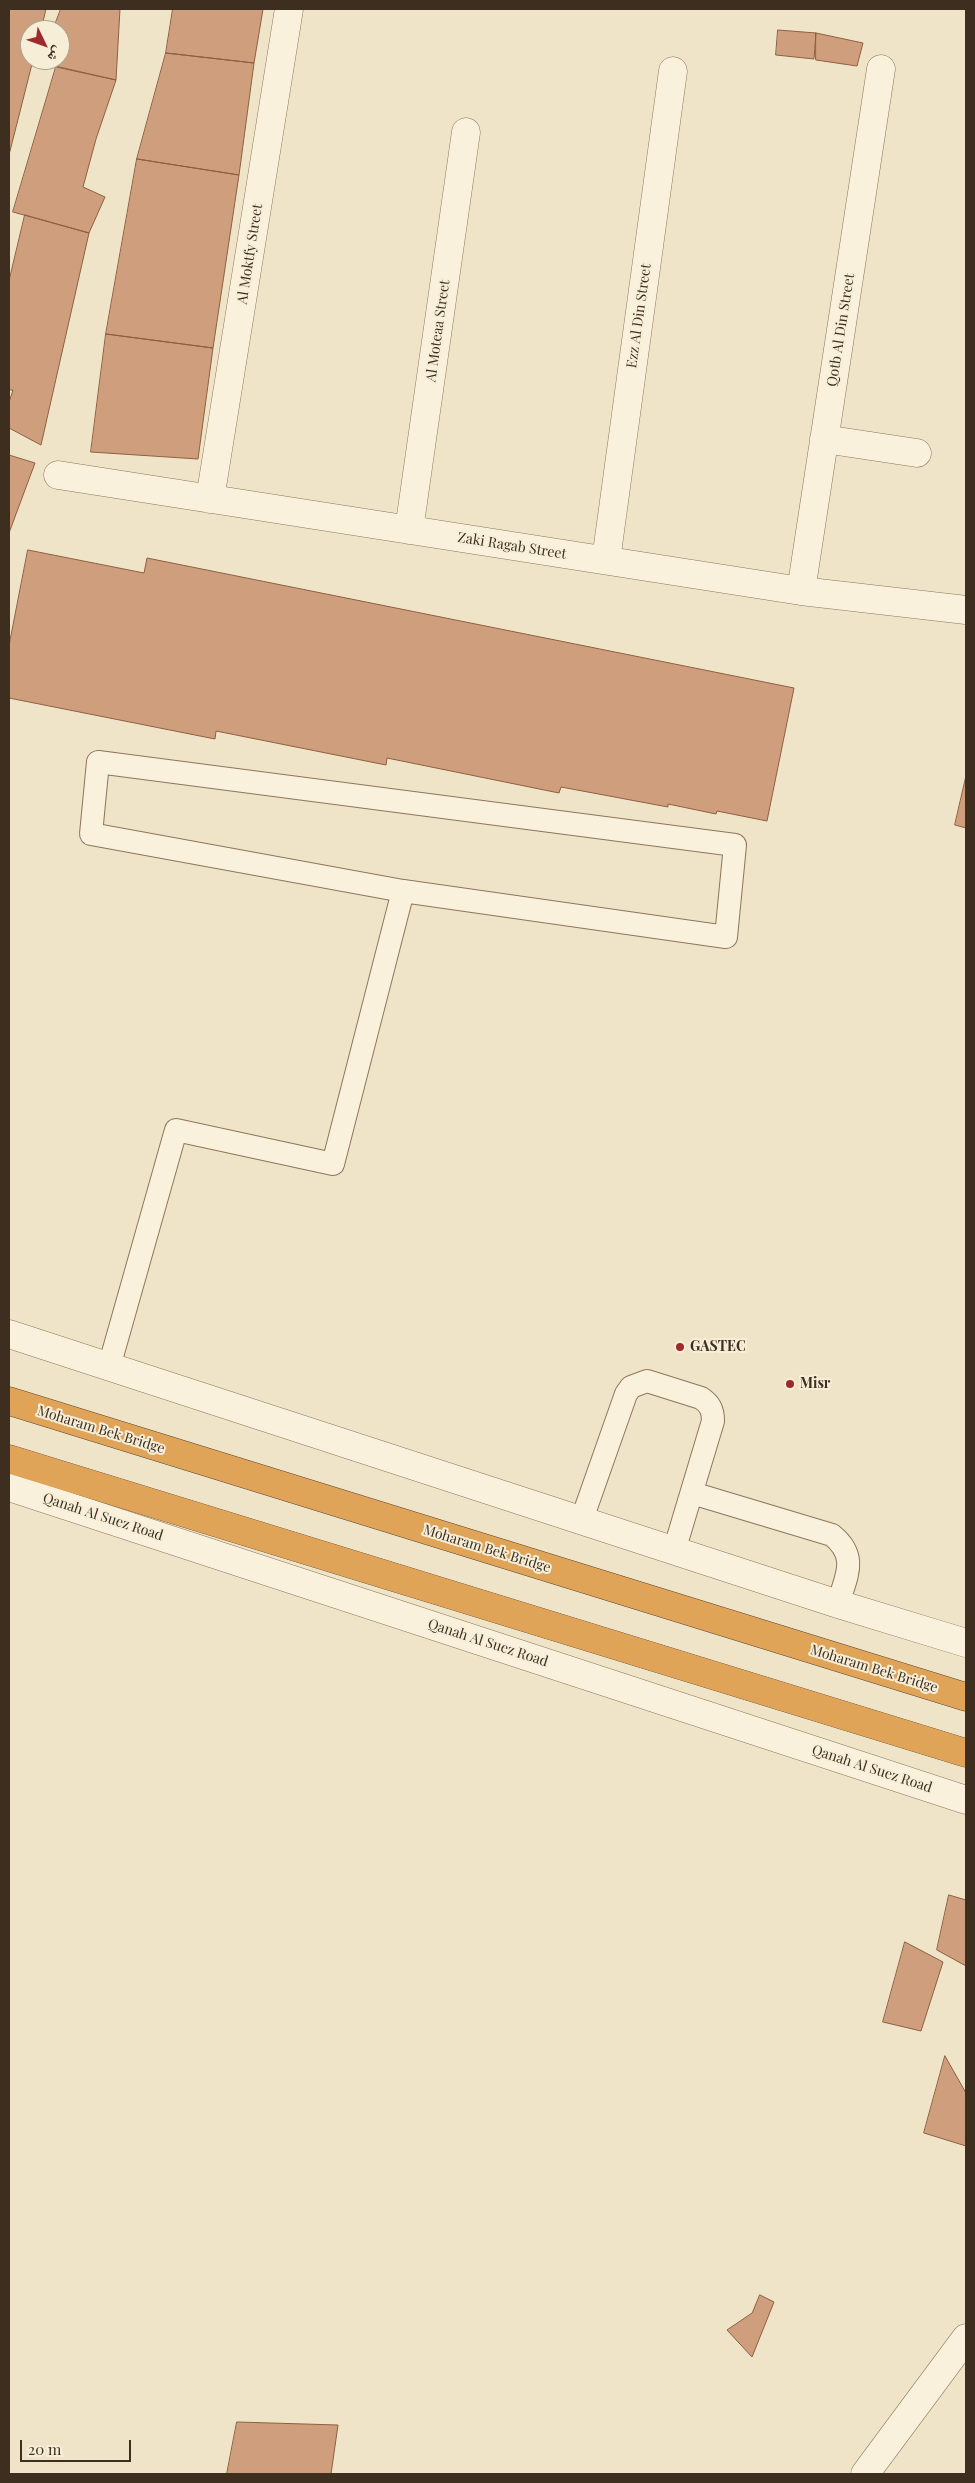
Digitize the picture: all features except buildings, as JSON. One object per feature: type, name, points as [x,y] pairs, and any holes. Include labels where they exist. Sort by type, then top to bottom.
[{"type":"highway","name":"Moharam Bek Bridge","points":[[9,1401],[966,1697]]},
{"type":"highway","points":[[9,1459],[966,1753]]},
{"type":"street","name":"Al Moktfy Street","points":[[210,498],[289,9]]},
{"type":"street","name":"Qotb Al Din Street","points":[[801,591],[881,69]]},
{"type":"street","name":"Ezz Al Din Street","points":[[606,560],[673,71]]},
{"type":"street","name":"Al Moteaa Street","points":[[409,530],[466,132]]},
{"type":"street","points":[[824,439],[917,454]]},
{"type":"street","name":"Zaki Ragab Street","points":[[58,475],[801,591],[966,610]]},
{"type":"street","points":[[9,1334],[582,1519],[838,1604],[966,1643]]},
{"type":"street","name":"Qanah Al Suez Road","points":[[9,1487],[966,1800]]},
{"type":"street","points":[[865,2474],[966,2338]]},
{"type":"lane","points":[[98,762],[735,845],[726,937],[403,891],[90,834],[98,762]]},
{"type":"lane","points":[[109,1367],[176,1130],[333,1164],[403,891]]},
{"type":"lane","points":[[582,1519],[626,1394],[638,1383],[647,1381],[701,1398],[708,1403],[713,1412],[713,1421],[674,1550]]},
{"type":"lane","points":[[692,1492],[832,1535],[847,1551],[850,1562],[838,1604]]},
{"type":"place","name":"GASTEC","points":[[680,1347]]},
{"type":"place","name":"Misr","points":[[790,1384]]}]
